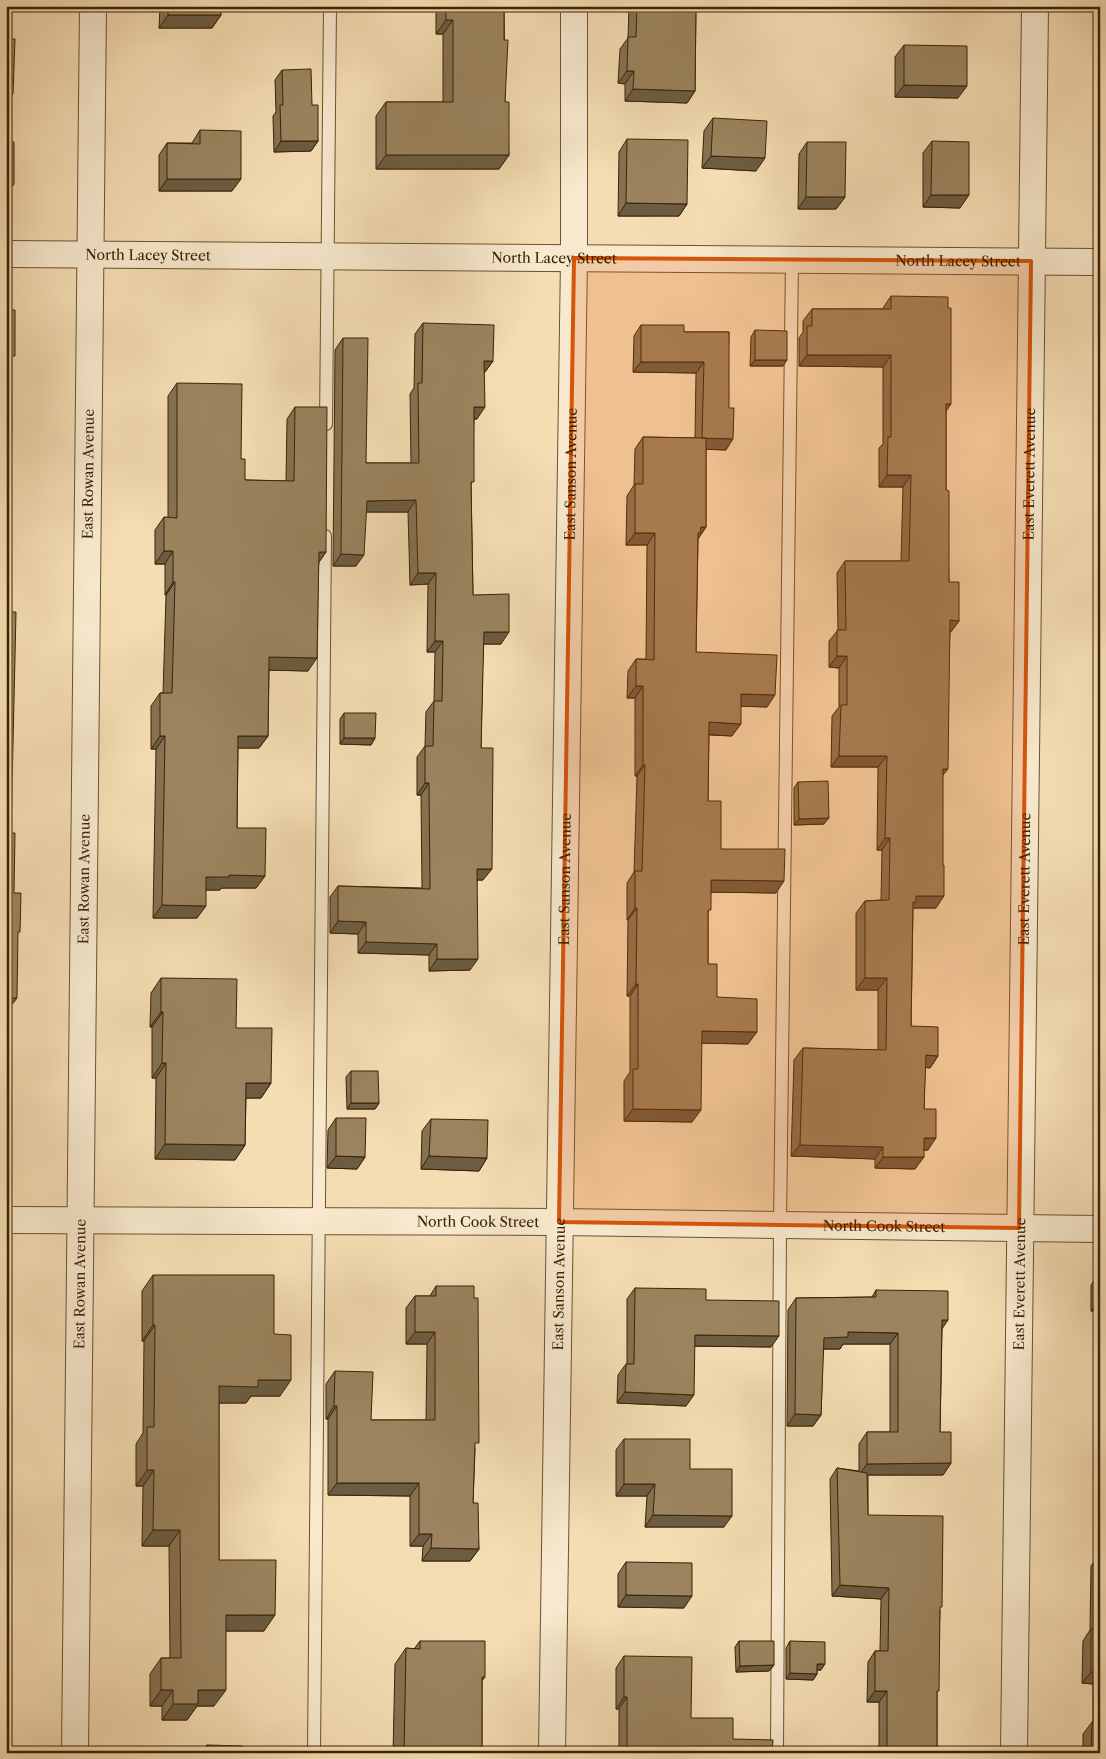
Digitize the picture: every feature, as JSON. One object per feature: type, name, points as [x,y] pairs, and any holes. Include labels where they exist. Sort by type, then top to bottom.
[{"type":"street","name":"East Rowan Avenue","points":[[75,1753],[92,255],[93,6]]},
{"type":"street","name":"East Sanson Avenue","points":[[552,1753],[574,258],[574,6]]},
{"type":"street","name":"East Everett Avenue","points":[[1014,1753],[1034,6]]},
{"type":"street","name":"North Lacey Street","points":[[6,254],[1100,262]]},
{"type":"street","name":"North Cook Street","points":[[6,1220],[559,1222],[1100,1229]]},
{"type":"lane","points":[[326,436],[330,6]]},
{"type":"lane","points":[[777,1753],[780,1225],[792,260]]},
{"type":"lane","points":[[314,1753],[325,525]]},
{"type":"highlighted area","points":[[574,258],[1031,261],[1019,1228],[559,1222]]},
{"type":"building","points":[[168,6],[221,6],[221,15],[168,15]]},
{"type":"building","points":[[446,6],[504,6],[504,40],[508,40],[505,102],[509,102],[509,155],[386,155],[386,102],[453,102],[453,20],[446,20]]},
{"type":"building","points":[[637,6],[696,6],[695,91],[633,89],[634,71],[627,71],[628,37],[636,37]]},
{"type":"building","points":[[6,39],[15,39],[13,94],[6,94]]},
{"type":"building","points":[[904,45],[967,46],[967,86],[904,85]]},
{"type":"building","points":[[311,69],[312,105],[318,105],[318,141],[281,141],[280,105],[283,105],[282,70]]},
{"type":"building","points":[[713,118],[767,121],[765,158],[711,156]]},
{"type":"building","points":[[200,130],[241,131],[241,179],[167,179],[167,143],[200,144]]},
{"type":"building","points":[[627,139],[688,140],[687,204],[626,203]]},
{"type":"building","points":[[6,141],[14,142],[14,184],[6,184]]},
{"type":"building","points":[[932,141],[969,142],[969,195],[931,195]]},
{"type":"building","points":[[807,142],[846,142],[845,197],[806,197]]},
{"type":"building","points":[[891,296],[948,297],[948,308],[951,308],[951,404],[946,404],[946,490],[949,491],[949,582],[959,582],[959,621],[950,620],[948,769],[943,769],[944,896],[916,896],[916,902],[913,902],[911,1026],[938,1027],[938,1056],[926,1055],[924,1109],[936,1109],[936,1138],[924,1138],[924,1157],[883,1157],[883,1147],[800,1145],[803,1048],[886,1050],[887,978],[865,978],[865,901],[889,900],[890,838],[885,838],[887,756],[839,756],[841,705],[847,705],[847,656],[837,656],[837,630],[846,630],[845,561],[909,561],[911,475],[887,475],[888,437],[891,437],[891,355],[807,355],[807,326],[812,326],[812,309],[891,309]]},
{"type":"building","points":[[6,310],[15,310],[15,356],[12,356],[12,432],[6,432]]},
{"type":"building","points":[[423,323],[494,325],[493,361],[484,361],[485,407],[474,407],[474,482],[471,482],[473,595],[509,594],[509,632],[484,632],[481,748],[493,748],[492,869],[477,869],[478,959],[437,959],[437,944],[366,942],[366,922],[338,921],[338,886],[430,889],[429,783],[425,783],[425,746],[433,746],[434,701],[442,701],[443,641],[435,641],[436,573],[418,573],[416,500],[367,501],[364,555],[341,554],[343,338],[368,338],[366,463],[419,463],[418,383],[422,383]]},
{"type":"building","points":[[641,325],[684,325],[684,332],[729,332],[729,408],[734,408],[733,439],[702,438],[704,362],[641,362]]},
{"type":"building","points":[[755,330],[787,331],[787,360],[755,360]]},
{"type":"building","points":[[177,383],[242,384],[241,459],[245,459],[245,480],[294,481],[295,407],[327,407],[326,552],[319,552],[317,658],[269,657],[268,736],[238,736],[237,828],[266,828],[265,876],[229,875],[229,877],[206,877],[206,906],[162,905],[165,736],[160,736],[160,693],[172,693],[175,582],[173,582],[173,551],[164,551],[164,517],[177,518]]},
{"type":"building","points":[[643,437],[706,438],[706,527],[701,527],[700,533],[698,533],[696,652],[777,655],[775,695],[741,694],[741,724],[709,722],[708,801],[721,801],[721,849],[785,849],[784,881],[711,880],[711,910],[708,910],[708,964],[717,964],[717,997],[757,999],[757,1032],[702,1031],[701,1110],[633,1109],[633,1069],[638,1069],[635,871],[642,871],[645,765],[643,765],[643,686],[636,686],[636,659],[654,660],[655,533],[635,533],[635,484],[643,484]]},
{"type":"building","points":[[6,515],[9,515],[9,612],[16,612],[11,833],[15,833],[14,893],[21,893],[20,932],[18,932],[17,998],[6,998]]},
{"type":"building","points":[[344,713],[376,713],[375,738],[344,738]]},
{"type":"building","points":[[828,781],[829,818],[799,819],[798,782]]},
{"type":"building","points":[[161,978],[237,979],[236,1028],[272,1028],[271,1083],[246,1083],[245,1145],[165,1144],[166,1063],[162,1063],[163,1012],[161,1012]]},
{"type":"building","points":[[351,1071],[378,1071],[379,1103],[351,1103]]},
{"type":"building","points":[[336,1118],[366,1118],[365,1157],[336,1156]]},
{"type":"building","points":[[431,1119],[488,1120],[487,1158],[429,1156]]},
{"type":"building","points":[[153,1275],[274,1275],[274,1334],[291,1335],[291,1380],[258,1380],[258,1387],[219,1386],[219,1560],[276,1560],[275,1615],[226,1615],[226,1690],[198,1690],[198,1704],[173,1704],[173,1690],[161,1690],[161,1658],[181,1658],[180,1530],[153,1530],[154,1470],[147,1470],[147,1427],[154,1427],[155,1325],[153,1325]]},
{"type":"building","points":[[436,1286],[474,1286],[474,1298],[478,1298],[479,1443],[475,1443],[473,1503],[478,1503],[479,1549],[431,1548],[432,1534],[419,1534],[419,1483],[337,1483],[337,1406],[334,1406],[335,1371],[373,1372],[371,1420],[435,1420],[435,1332],[415,1332],[415,1296],[436,1296]]},
{"type":"building","points":[[635,1288],[706,1289],[706,1300],[779,1301],[779,1336],[695,1335],[694,1395],[625,1392],[626,1364],[634,1364]]},
{"type":"building","points":[[876,1290],[948,1291],[948,1320],[942,1320],[940,1432],[951,1432],[951,1463],[867,1464],[867,1432],[898,1432],[898,1333],[848,1332],[848,1337],[824,1338],[821,1415],[795,1414],[796,1298],[876,1297]]},
{"type":"building","points":[[624,1439],[690,1439],[690,1469],[732,1469],[732,1516],[653,1515],[655,1484],[624,1484]]},
{"type":"building","points":[[837,1468],[867,1473],[868,1515],[943,1516],[942,1607],[940,1607],[939,1691],[937,1691],[937,1750],[931,1750],[931,1753],[887,1753],[887,1691],[875,1691],[875,1651],[888,1651],[889,1588],[840,1585]]},
{"type":"building","points":[[1100,1554],[1100,1672],[1091,1672],[1091,1629],[1099,1629]]},
{"type":"building","points":[[626,1562],[692,1563],[692,1596],[626,1595]]},
{"type":"building","points":[[420,1641],[485,1641],[485,1677],[482,1677],[482,1753],[404,1753],[406,1648],[420,1649]]},
{"type":"building","points":[[739,1641],[774,1641],[774,1665],[740,1666]]},
{"type":"building","points":[[790,1641],[825,1642],[825,1664],[817,1664],[817,1674],[790,1673]]},
{"type":"building","points":[[624,1656],[692,1657],[691,1718],[733,1718],[733,1739],[773,1740],[772,1753],[627,1753],[627,1697],[624,1697]]},
{"type":"building","points":[[1092,1722],[1100,1723],[1100,1753],[1098,1751],[1091,1751]]},
{"type":"building","points":[[207,1745],[242,1746],[242,1753],[207,1753]]}]
